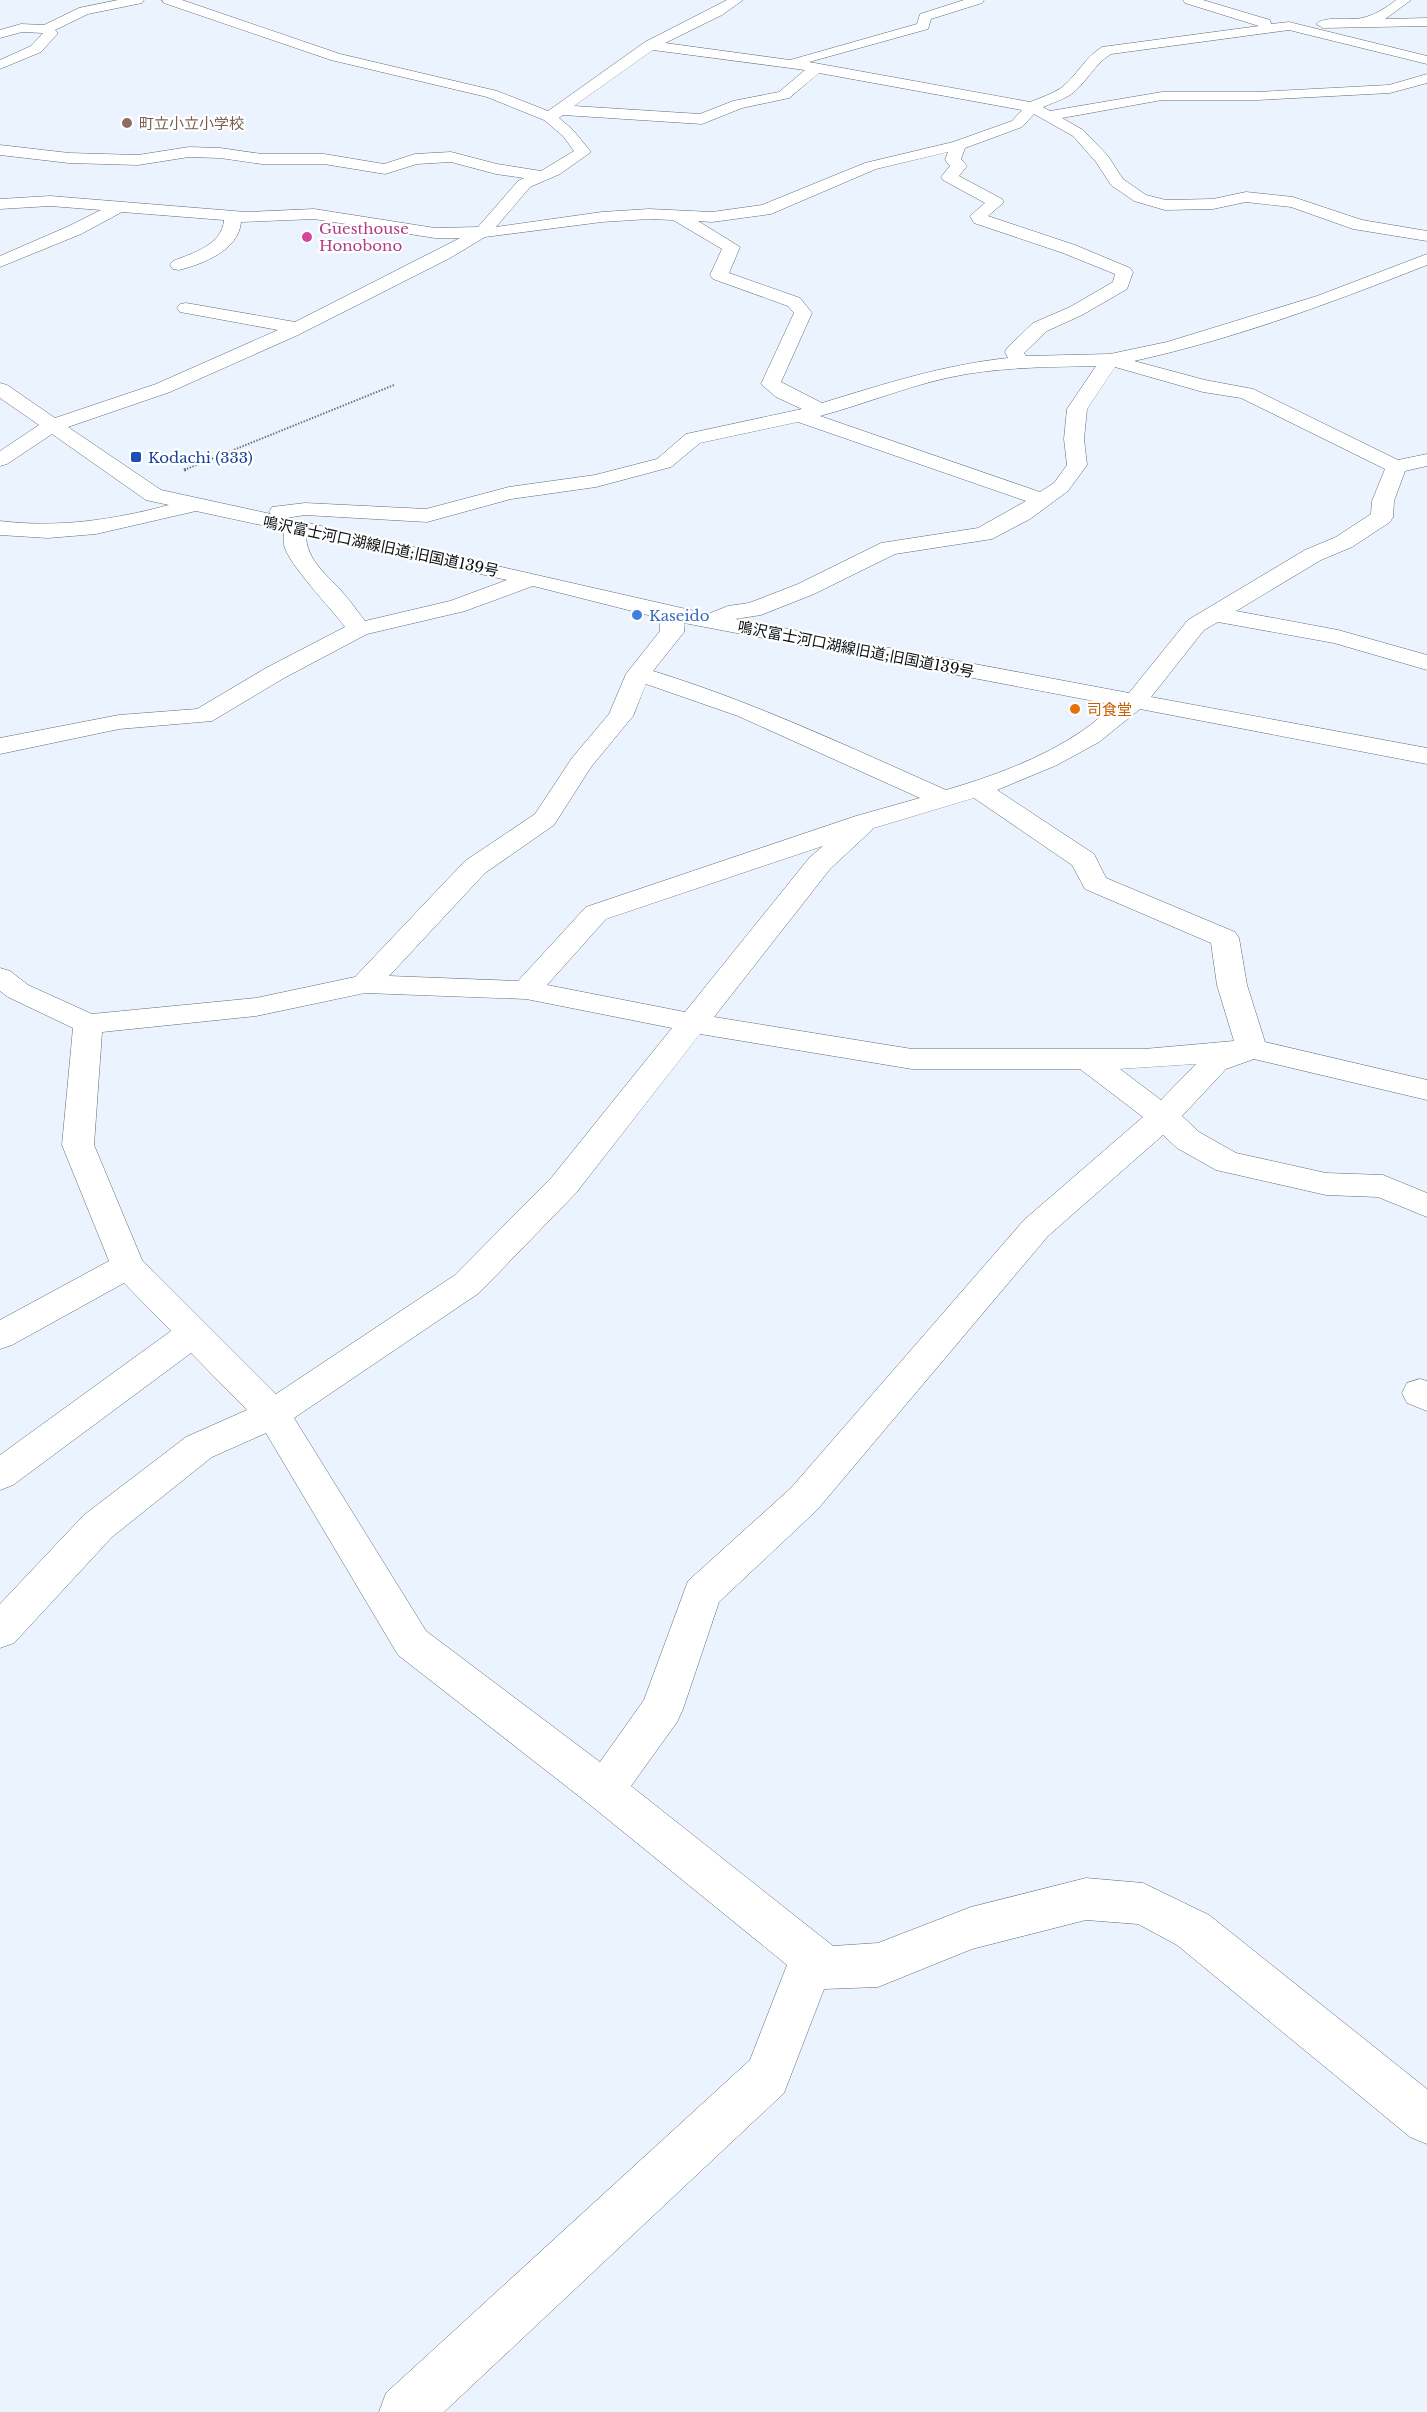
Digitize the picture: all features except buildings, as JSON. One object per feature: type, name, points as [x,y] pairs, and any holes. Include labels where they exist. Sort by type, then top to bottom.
[{"type":"street","points":[[0,34],[21,28],[46,29],[84,11],[137,0]]},
{"type":"street","points":[[169,0],[336,57],[492,94],[555,114],[702,119],[738,104],[784,95],[816,68]]},
{"type":"street","points":[[555,114],[650,45],[717,12],[736,0]]},
{"type":"street","points":[[791,64],[850,45],[923,26],[925,17],[977,0]]},
{"type":"street","points":[[1190,0],[1253,21],[1289,26],[1427,60]]},
{"type":"street","points":[[1363,23],[1383,17],[1404,0]]},
{"type":"street","points":[[0,204],[50,201],[233,216],[314,214],[435,233],[500,232],[602,217],[712,217],[765,210],[871,166],[958,145],[1017,124],[1032,107],[1066,90],[1089,67],[1094,58],[1107,50],[1289,26],[1427,22]]},
{"type":"street","points":[[0,65],[36,49],[51,33],[46,29]]},
{"type":"street","points":[[650,45],[816,68],[1032,107],[1078,133],[1102,159],[1117,182],[1140,198],[1165,205],[1213,204],[1246,197],[1293,202],[1359,225],[1427,236]]},
{"type":"street","points":[[1047,116],[1162,96],[1257,96],[1390,88],[1427,78]]},
{"type":"street","points":[[0,460],[53,425],[163,388],[297,328],[444,254],[484,231],[524,184],[544,176],[583,152],[555,114]]},
{"type":"street","points":[[958,145],[953,160],[959,166],[949,177],[996,202],[978,216],[980,219],[1069,249],[1124,272],[1121,285],[1077,311],[1040,327],[1014,352],[1020,362]]},
{"type":"street","points":[[0,150],[69,158],[138,160],[189,152],[262,159],[324,159],[385,169],[415,159],[451,157],[496,169],[544,176]]},
{"type":"street","points":[[0,262],[75,230],[119,207]]},
{"type":"street","points":[[179,265],[222,243],[232,231],[233,216]]},
{"type":"street","points":[[675,216],[731,247],[719,275],[794,302],[800,307],[803,313],[771,384],[783,393],[821,410]]},
{"type":"street","points":[[248,517],[305,509],[427,516],[509,493],[596,481],[664,463],[693,438],[800,416],[928,377],[966,368],[1020,362],[1110,360],[1171,346],[1323,300],[1427,259]]},
{"type":"street","points":[[186,308],[297,328]]},
{"type":"street","points":[[1110,360],[1203,386],[1246,393],[1396,467],[1427,460]]},
{"type":"street","points":[[704,621],[736,611],[753,610],[806,589],[849,570],[888,548],[984,534],[1042,501],[1061,487],[1077,465],[1074,439],[1077,409],[1110,360]]},
{"type":"street","name":"鳴沢富士河口湖線旧道;旧国道139号","points":[[0,389],[154,495],[532,579],[704,621],[1427,756]]},
{"type":"street","points":[[800,416],[1042,501]]},
{"type":"street","points":[[526,990],[596,913],[865,822],[978,789],[1048,760],[1090,737],[1134,701],[1196,625],[1312,555],[1344,542],[1383,517],[1383,501],[1396,467]]},
{"type":"street","points":[[0,528],[43,533],[74,530],[126,523],[193,504]]},
{"type":"street","points":[[295,527],[295,546],[313,575],[335,597],[359,629]]},
{"type":"street","points":[[0,746],[119,722],[203,716],[274,673],[359,629],[457,606],[532,579]]},
{"type":"street","points":[[365,984],[475,867],[544,819],[581,763],[621,716],[638,674],[672,632],[672,614]]},
{"type":"street","points":[[1214,614],[1338,637],[1427,663]]},
{"type":"street","points":[[638,674],[706,695],[758,715],[944,799]]},
{"type":"street","points":[[978,789],[1084,860],[1095,884],[1225,938],[1232,985],[1252,1049]]},
{"type":"street","points":[[0,1630],[98,1526],[200,1447],[273,1414],[467,1284],[564,1185],[820,863],[865,822]]},
{"type":"street","points":[[0,978],[18,991],[87,1024],[256,1006],[365,984],[526,990],[693,1023],[912,1059],[1144,1059],[1252,1049],[1427,1090]]},
{"type":"street","points":[[87,1024],[78,1145],[128,1266],[273,1414],[412,1643],[604,1790],[826,1968],[878,1965],[971,1928],[1086,1899],[1143,1904],[1193,1929],[1427,2120]]},
{"type":"street","points":[[604,1790],[662,1709],[702,1593],[804,1499],[1036,1228],[1163,1117],[1215,1062],[1252,1049]]},
{"type":"street","points":[[1086,1058],[1163,1117],[1188,1140],[1227,1162],[1326,1184],[1383,1186],[1427,1206]]},
{"type":"street","points":[[0,1336],[128,1266]]},
{"type":"street","points":[[0,1475],[194,1333]]},
{"type":"street","points":[[405,2412],[767,2076],[813,1958]]},
{"type":"path","points":[[142,487],[394,385]]},
{"type":"place","name":"町立小立小学校","points":[[127,123]]},
{"type":"place","name":"Guesthouse Honobono","points":[[307,237]]},
{"type":"place","name":"Kodachi (333)","points":[[136,457]]},
{"type":"place","name":"Kaseido","points":[[637,615]]},
{"type":"place","name":"司食堂","points":[[1075,709]]}]
